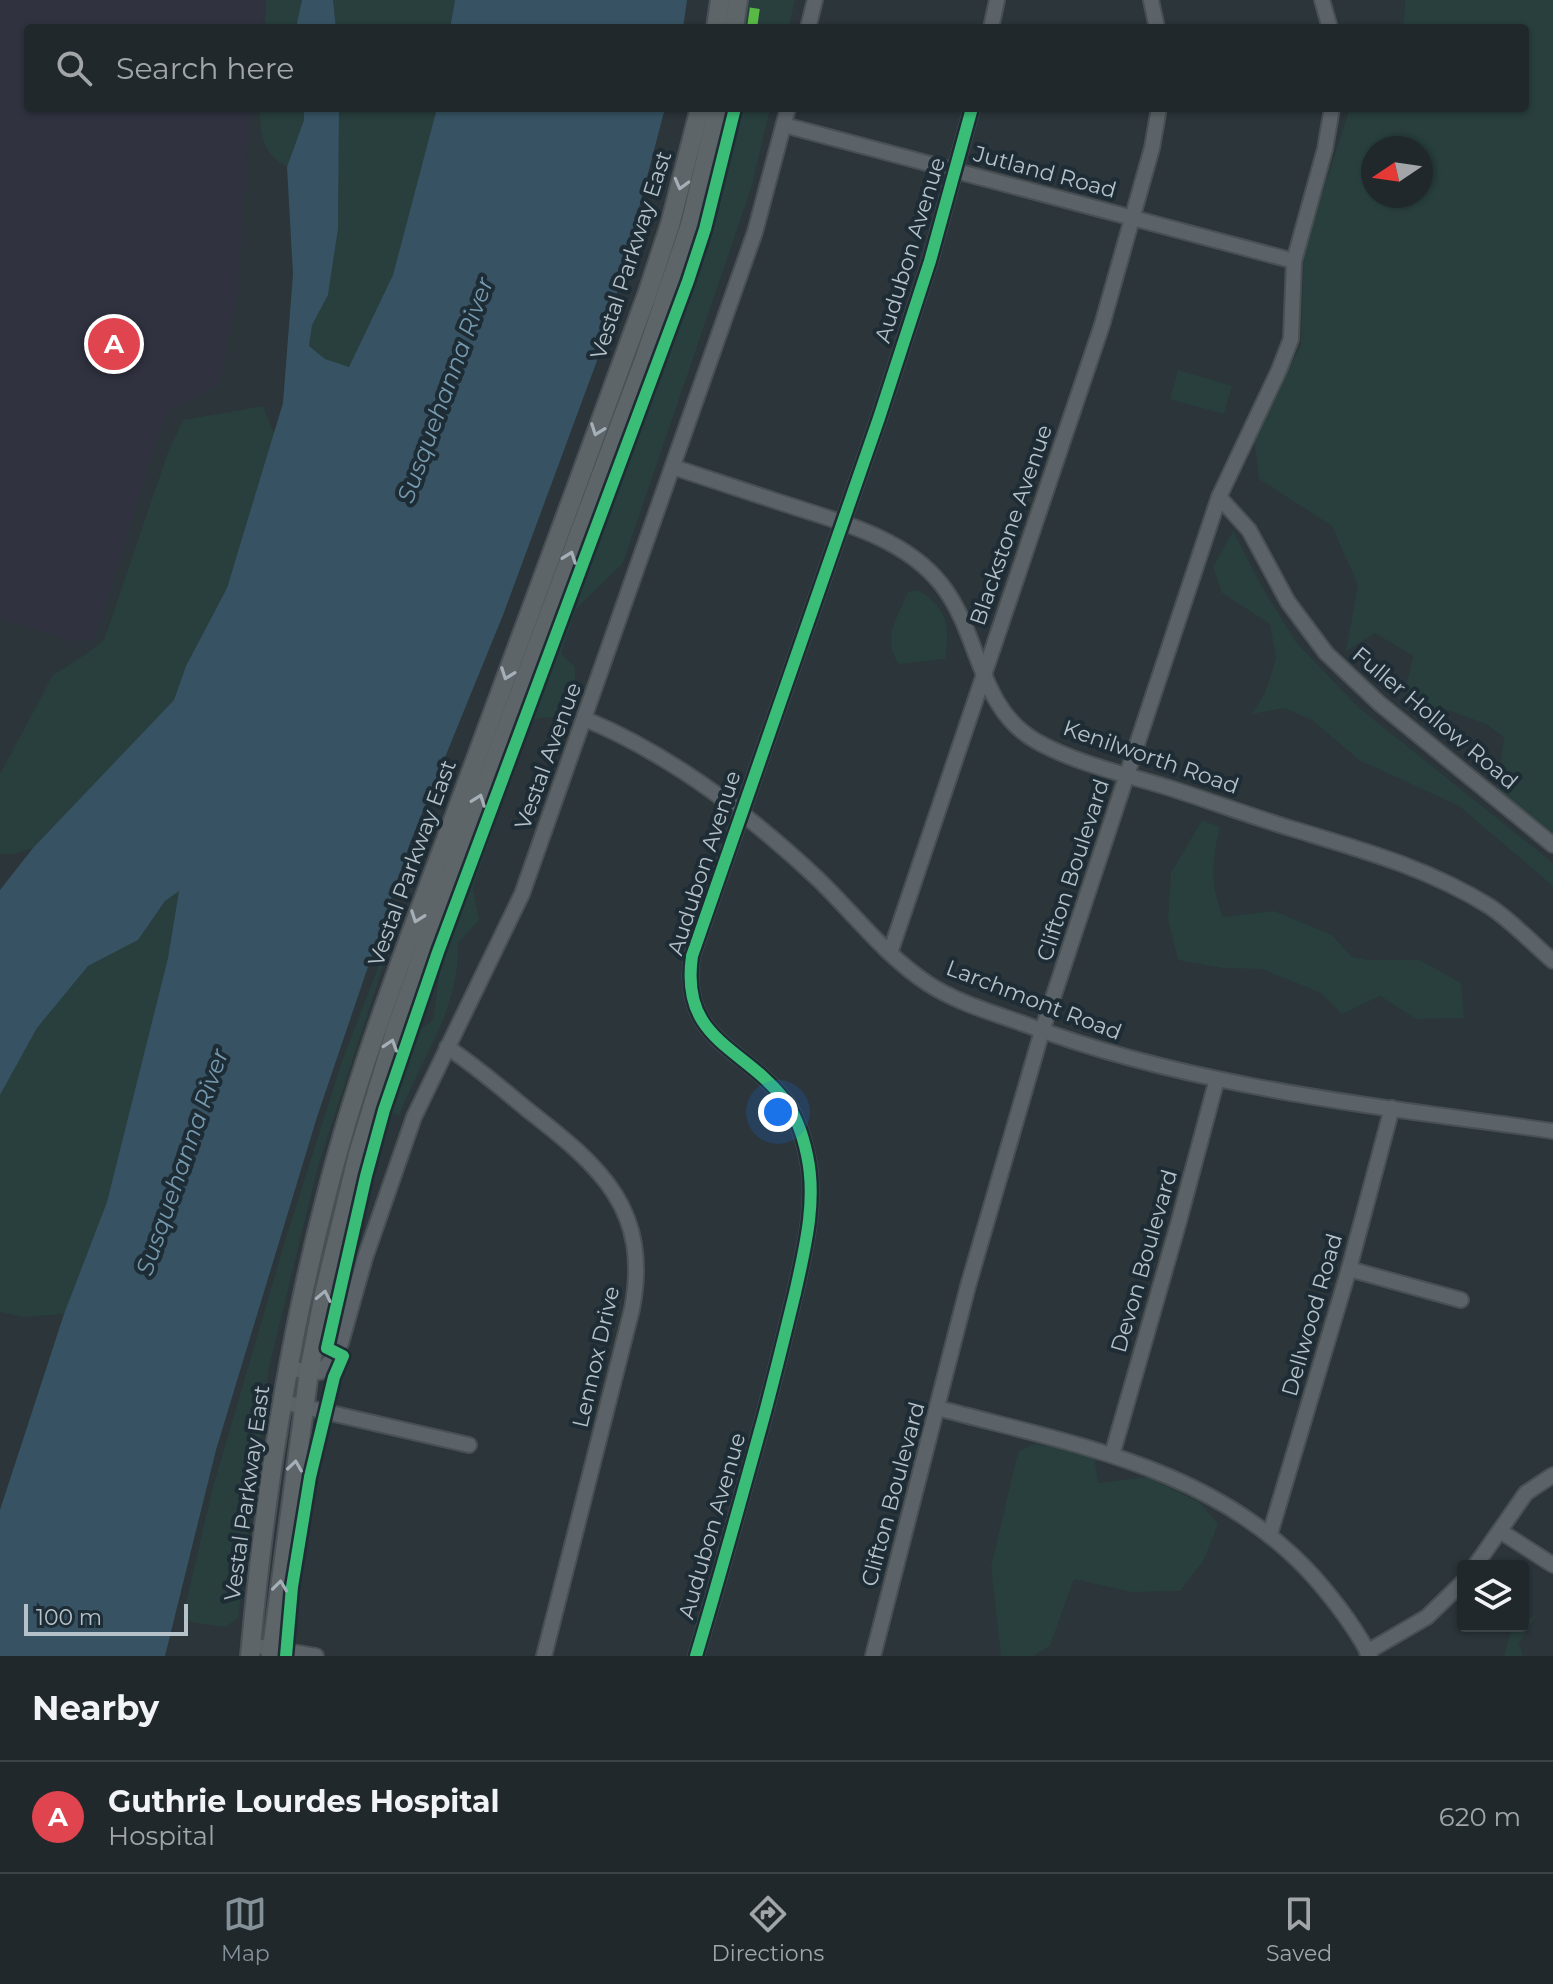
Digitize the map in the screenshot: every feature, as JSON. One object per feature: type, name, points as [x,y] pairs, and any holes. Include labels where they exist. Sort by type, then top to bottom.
[{"type":"main road","points":[[717,24],[720,0]]},
{"type":"main road","points":[[735,24],[738,0]]},
{"type":"main road","name":"Vestal Parkway East","points":[[250,1650],[263,1534],[289,1369],[325,1198],[362,1069],[648,292],[670,225],[699,112]]},
{"type":"main road","name":"Vestal Parkway East","points":[[272,1651],[309,1372],[339,1227],[379,1081],[431,930],[644,360],[690,225],[717,112]]},
{"type":"street","points":[[809,24],[815,0]]},
{"type":"street","points":[[992,24],[997,0]]},
{"type":"street","points":[[1151,0],[1156,24]]},
{"type":"street","points":[[1322,0],[1329,24]]},
{"type":"street","name":"Vestal Avenue","points":[[309,1372],[324,1369],[341,1343],[399,1154],[522,894],[755,232],[787,112]]},
{"type":"street","name":"Audubon Avenue","points":[[696,1656],[781,1354],[810,1220],[808,1157],[792,1112],[776,1090],[705,1025],[691,998],[689,973],[692,956],[740,811],[843,523],[930,261],[971,112]]},
{"type":"street","name":"Blackstone Avenue","points":[[890,953],[1102,325],[1152,148],[1158,112]]},
{"type":"street","name":"Clifton Boulevard","points":[[873,1656],[968,1286],[1042,1031],[1219,497],[1291,339],[1294,261],[1325,149],[1331,112]]},
{"type":"street","name":"Jutland Road","points":[[784,125],[1294,261]]},
{"type":"street","name":"Kenilworth Road","points":[[673,467],[843,523],[895,546],[918,561],[934,576],[962,616],[988,688],[999,708],[1038,742],[1074,757],[1390,857],[1441,879],[1492,908],[1553,961]]},
{"type":"street","name":"Fuller Hollow Road","points":[[1219,497],[1249,530],[1288,602],[1326,653],[1379,703],[1553,845]]},
{"type":"street","name":"Larchmont Road","points":[[585,719],[609,729],[678,769],[740,811],[821,882],[905,967],[944,993],[1042,1031],[1134,1060],[1217,1079],[1553,1131]]},
{"type":"street","name":"Lennox Drive","points":[[447,1047],[592,1163],[604,1176],[625,1211],[635,1247],[636,1279],[632,1309],[544,1656]]},
{"type":"street","name":"Devon Boulevard","points":[[1112,1455],[1217,1079]]},
{"type":"street","name":"Dellwood Road","points":[[1270,1534],[1349,1269],[1392,1108]]},
{"type":"street","points":[[1349,1269],[1461,1300]]},
{"type":"street","points":[[289,1369],[309,1372]]},
{"type":"street","points":[[283,1402],[469,1445]]},
{"type":"street","points":[[938,1408],[1112,1455],[1167,1475],[1216,1498],[1270,1534],[1334,1600],[1368,1654],[1427,1617],[1457,1588]]},
{"type":"street","points":[[1479,1560],[1512,1509],[1526,1493],[1553,1475]]},
{"type":"street","points":[[1500,1531],[1553,1565]]},
{"type":"street","points":[[250,1650],[316,1656]]},
{"type":"shaded area","points":[[0,0],[268,0],[262,24],[24,24],[24,112],[251,112],[236,304],[218,385],[169,410],[159,432],[95,638],[79,642],[0,619]]},
{"type":"green space","points":[[266,0],[302,0],[297,24],[265,24]]},
{"type":"green space","points":[[333,0],[455,0],[451,24],[336,24]]},
{"type":"green space","points":[[745,0],[795,0],[790,24],[742,24]]},
{"type":"green space","points":[[1405,0],[1553,0],[1553,838],[1497,787],[1504,737],[1486,724],[1445,709],[1417,714],[1403,700],[1413,656],[1375,633],[1346,651],[1358,585],[1332,526],[1259,479],[1254,436],[1301,345],[1304,249],[1349,112],[1529,112],[1529,24],[1403,24]]},
{"type":"green space","points":[[260,112],[304,112],[287,167],[268,149],[260,126]]},
{"type":"green space","points":[[339,112],[436,112],[393,275],[349,367],[325,359],[309,346],[312,325],[328,295],[338,229]]},
{"type":"green space","points":[[727,112],[769,112],[752,186],[623,563],[576,609],[561,653],[575,667],[575,695],[562,716],[532,719],[473,888],[479,920],[458,943],[453,990],[446,1011],[399,1116],[389,1112],[411,1037],[433,1020],[446,923],[682,285]]},
{"type":"green space","points":[[1178,370],[1232,386],[1224,414],[1170,399]]},
{"type":"green space","points":[[263,406],[274,433],[227,588],[186,666],[174,700],[33,848],[14,854],[0,854],[0,774],[53,675],[104,640],[168,452],[183,420]]},
{"type":"green space","points":[[1233,531],[1262,587],[1296,642],[1358,707],[1553,863],[1553,886],[1459,806],[1359,760],[1312,720],[1284,708],[1252,714],[1265,693],[1276,659],[1270,624],[1222,593],[1213,567]]},
{"type":"green space","points":[[918,590],[935,604],[945,619],[945,659],[899,664],[891,646],[893,628],[908,592]]},
{"type":"green space","points":[[1202,820],[1220,827],[1214,872],[1223,917],[1274,911],[1332,935],[1352,957],[1420,960],[1461,983],[1464,1018],[1416,1019],[1380,996],[1342,1014],[1321,993],[1262,969],[1223,968],[1178,960],[1168,920],[1171,873]]},
{"type":"green space","points":[[410,884],[318,1166],[269,1368],[238,1618],[225,1627],[190,1622],[184,1611],[213,1487],[285,1241],[342,1061]]},
{"type":"green space","points":[[179,890],[168,958],[107,1202],[64,1314],[24,1317],[0,1312],[0,1095],[37,1028],[88,966],[138,940],[165,901]]},
{"type":"green space","points":[[1034,1444],[1094,1454],[1098,1483],[1147,1477],[1199,1502],[1218,1524],[1204,1560],[1180,1591],[1131,1592],[1074,1579],[1050,1646],[1033,1656],[1001,1656],[991,1567],[1018,1452]]},
{"type":"green space","points":[[1511,1632],[1526,1632],[1519,1643],[1523,1656],[1504,1656]]},
{"type":"water","points":[[302,0],[333,0],[336,24],[297,23]]},
{"type":"water","points":[[455,0],[687,0],[684,24],[451,24]]},
{"type":"water","name":"Susquehanna River","points":[[304,112],[339,112],[338,229],[328,295],[312,325],[309,346],[325,359],[349,367],[393,275],[436,112],[664,112],[605,339],[503,615],[410,843],[317,1117],[216,1450],[165,1656],[0,1656],[0,1510],[64,1314],[107,1202],[168,958],[179,891],[165,901],[138,940],[88,966],[37,1028],[0,1095],[0,890],[33,848],[174,700],[186,666],[227,588],[283,403],[293,274],[287,167]]},
{"type":"marked path","points":[[753,24],[756,0]]},
{"type":"cycle path","points":[[286,1656],[292,1587],[310,1477],[334,1377],[343,1356],[327,1348],[384,1110],[438,952],[688,281],[705,229],[734,112]]},
{"type":"cycle path","points":[[696,1656],[756,1446],[799,1276],[811,1190],[805,1148],[788,1105],[767,1081],[718,1039],[695,1006],[691,984],[692,956],[879,418],[930,261],[971,112]]},
{"type":"place","name":"Guthrie Lourdes Hospital","points":[[114,344]]}]
